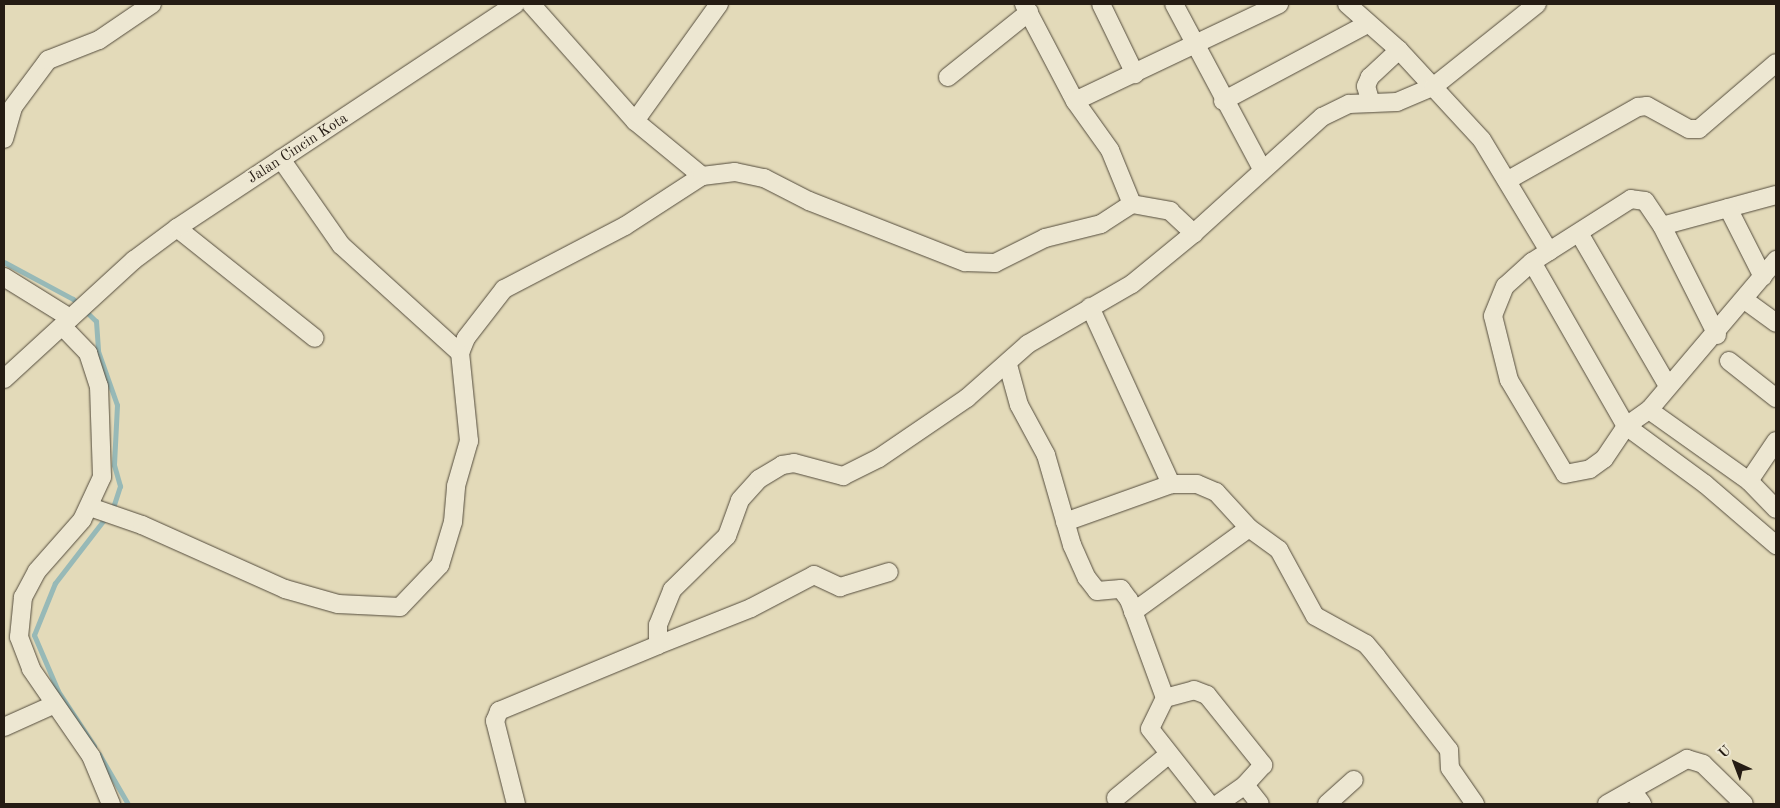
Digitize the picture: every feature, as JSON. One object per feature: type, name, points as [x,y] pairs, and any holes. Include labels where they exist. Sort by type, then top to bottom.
[{"type":"street","points":[[4,139],[13,107],[48,60],[99,40],[152,4]]},
{"type":"street","name":"Jalan Cincin Kota","points":[[4,379],[74,314],[177,228],[516,4]]},
{"type":"street","points":[[531,4],[636,121],[702,176]]},
{"type":"street","points":[[636,121],[719,4]]},
{"type":"street","points":[[1101,4],[1135,74]]},
{"type":"street","points":[[1174,4],[1223,101],[1262,170]]},
{"type":"street","points":[[1075,101],[1195,46],[1253,9],[1279,4]]},
{"type":"street","points":[[1347,4],[1367,24],[1399,50],[1482,140],[1510,179],[1549,251]]},
{"type":"street","points":[[658,644],[658,625],[672,590],[727,536],[740,500],[759,479],[782,465],[794,463],[836,476],[849,473],[901,444],[1008,365],[1028,344],[1132,284],[1194,233],[1322,117],[1349,104],[1370,100],[1397,102],[1433,87],[1537,4]]},
{"type":"street","points":[[948,77],[1027,8],[1075,101],[1110,150],[1132,204]]},
{"type":"street","points":[[1223,101],[1367,24]]},
{"type":"street","points":[[1370,100],[1366,86],[1370,77],[1399,50]]},
{"type":"street","points":[[1510,179],[1638,107],[1647,106],[1689,129],[1699,129],[1776,63]]},
{"type":"street","points":[[281,159],[341,244],[460,353]]},
{"type":"street","points":[[101,512],[142,525],[285,589],[338,604],[400,607],[440,565],[453,522],[456,486],[469,441],[460,353],[466,338],[504,289],[626,226],[702,176],[735,172],[764,178],[809,201],[966,262],[995,262],[1045,238],[1101,224],[1132,204],[1170,211],[1194,233]]},
{"type":"street","points":[[1662,226],[1776,195]]},
{"type":"street","points":[[1717,335],[1662,226],[1651,207],[1638,197],[1578,232],[1532,262],[1505,286],[1493,316],[1508,380],[1565,474],[1590,469],[1604,459],[1626,426],[1649,410],[1668,386],[1717,335],[1776,260]]},
{"type":"street","points":[[1728,208],[1763,277]]},
{"type":"street","points":[[177,228],[315,338]]},
{"type":"street","points":[[1578,232],[1668,386]]},
{"type":"street","points":[[1532,262],[1626,426],[1705,484],[1776,545]]},
{"type":"street","points":[[4,277],[74,314],[102,401],[101,512],[37,571],[19,615],[23,652],[53,705],[91,756],[111,804]]},
{"type":"street","points":[[1746,300],[1776,324]]},
{"type":"street","points":[[1090,307],[1171,484]]},
{"type":"street","points":[[1730,361],[1776,398]]},
{"type":"street","points":[[1008,365],[1019,405],[1046,455],[1065,522],[1092,586],[1097,591],[1121,589],[1133,612],[1165,698],[1150,729],[1209,804]]},
{"type":"street","points":[[1649,410],[1749,481],[1776,509]]},
{"type":"street","points":[[1749,481],[1776,441]]},
{"type":"street","points":[[1065,522],[1171,484],[1206,486],[1249,528],[1279,550],[1315,616],[1366,644],[1448,750],[1450,768],[1475,804]]},
{"type":"street","points":[[1133,612],[1249,528]]},
{"type":"street","points":[[516,804],[495,721],[498,711],[658,644],[751,608],[814,575],[840,587],[889,572]]},
{"type":"street","points":[[1165,698],[1194,690],[1207,695],[1263,765],[1245,785],[1218,804]]},
{"type":"street","points":[[4,727],[53,705]]},
{"type":"street","points":[[1116,798],[1168,754]]},
{"type":"street","points":[[1607,804],[1687,759],[1703,764],[1744,804]]},
{"type":"street","points":[[1327,804],[1354,780]]},
{"type":"street","points":[[1245,785],[1260,804]]},
{"type":"street","points":[[1632,790],[1642,804]]},
{"type":"waterway","points":[[4,262],[73,299],[96,321],[98,351],[117,405],[114,465],[120,486],[113,508],[55,583],[34,635],[58,691],[94,746]]},
{"type":"waterway","points":[[99,754],[128,804]]}]
